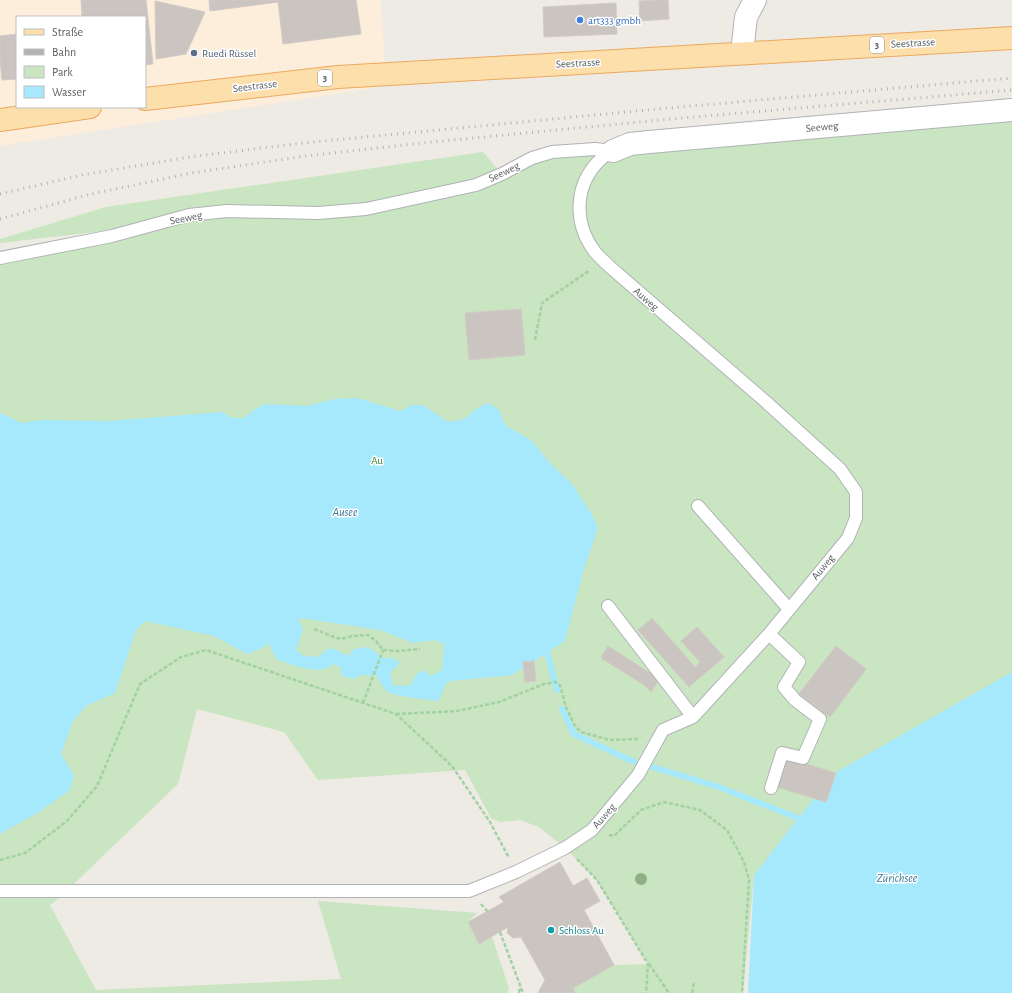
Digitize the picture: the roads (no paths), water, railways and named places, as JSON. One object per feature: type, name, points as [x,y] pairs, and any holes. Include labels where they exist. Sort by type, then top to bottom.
[{"type":"main road","name":"Seestrasse","points":[[146,99],[338,77],[1012,38]]},
{"type":"main road","points":[[0,120],[83,108]]},
{"type":"street","points":[[742,53],[746,18],[755,0]]},
{"type":"street","name":"Seeweg","points":[[613,151],[630,144],[649,142],[1012,110]]},
{"type":"lane","name":"Seeweg","points":[[0,258],[112,236],[189,215],[227,211],[318,213],[366,209],[476,186],[532,158],[552,152],[595,149],[613,151]]},
{"type":"lane","name":"Auweg","points":[[0,891],[469,891],[516,872],[565,848],[592,830],[638,775],[663,730],[693,716],[769,634],[848,538],[856,518],[856,492],[840,469],[765,401],[603,261],[594,251],[586,238],[582,226],[579,214],[579,201],[582,187],[589,172],[601,159],[613,151]]},
{"type":"lane","points":[[698,506],[789,609]]},
{"type":"lane","points":[[608,606],[693,716]]},
{"type":"lane","points":[[769,634],[799,662],[784,687],[795,700],[820,719],[803,758],[782,753],[771,788]]},
{"type":"water","name":"Ausee","points":[[358,398],[400,411],[412,405],[423,405],[448,422],[464,419],[479,407],[489,403],[500,411],[506,426],[531,440],[549,462],[572,484],[591,513],[598,528],[583,572],[565,641],[512,675],[450,681],[445,685],[439,701],[412,698],[388,692],[380,683],[377,676],[361,675],[353,679],[341,675],[341,668],[335,664],[318,670],[287,663],[276,659],[269,643],[262,648],[247,654],[214,636],[145,621],[136,630],[115,693],[86,706],[73,721],[61,754],[74,775],[70,790],[39,812],[0,834],[0,413],[22,423],[40,420],[110,421],[222,412],[232,418],[244,418],[255,409],[266,404],[306,406],[335,399]],"holes":[[[301,618],[380,630],[413,643],[435,640],[444,644],[442,670],[431,676],[422,670],[416,675],[411,685],[393,685],[390,673],[400,663],[393,658],[383,658],[368,647],[354,649],[348,656],[335,649],[327,649],[318,657],[304,656],[296,650],[303,629],[299,620]]]},
{"type":"water","name":"Zürichsee","points":[[1012,672],[1012,993],[748,993],[754,875],[833,774]]},
{"type":"waterway","points":[[547,652],[557,690]]},
{"type":"waterway","points":[[562,709],[574,734],[632,761],[719,787],[798,818]]},
{"type":"railway","points":[[0,194],[82,175],[190,157],[303,143],[668,108],[1012,78]]},
{"type":"railway","points":[[0,219],[87,195],[191,173],[306,156],[422,143],[681,118],[1012,90]]},
{"type":"place","name":"art333 gmbh","points":[[580,20]]},
{"type":"place","name":"Ruedi Rüssel","points":[[194,53]]},
{"type":"place","name":"Schloss Au","points":[[551,930]]},
{"type":"park label","name":"Au","points":[[377,460]]}]
